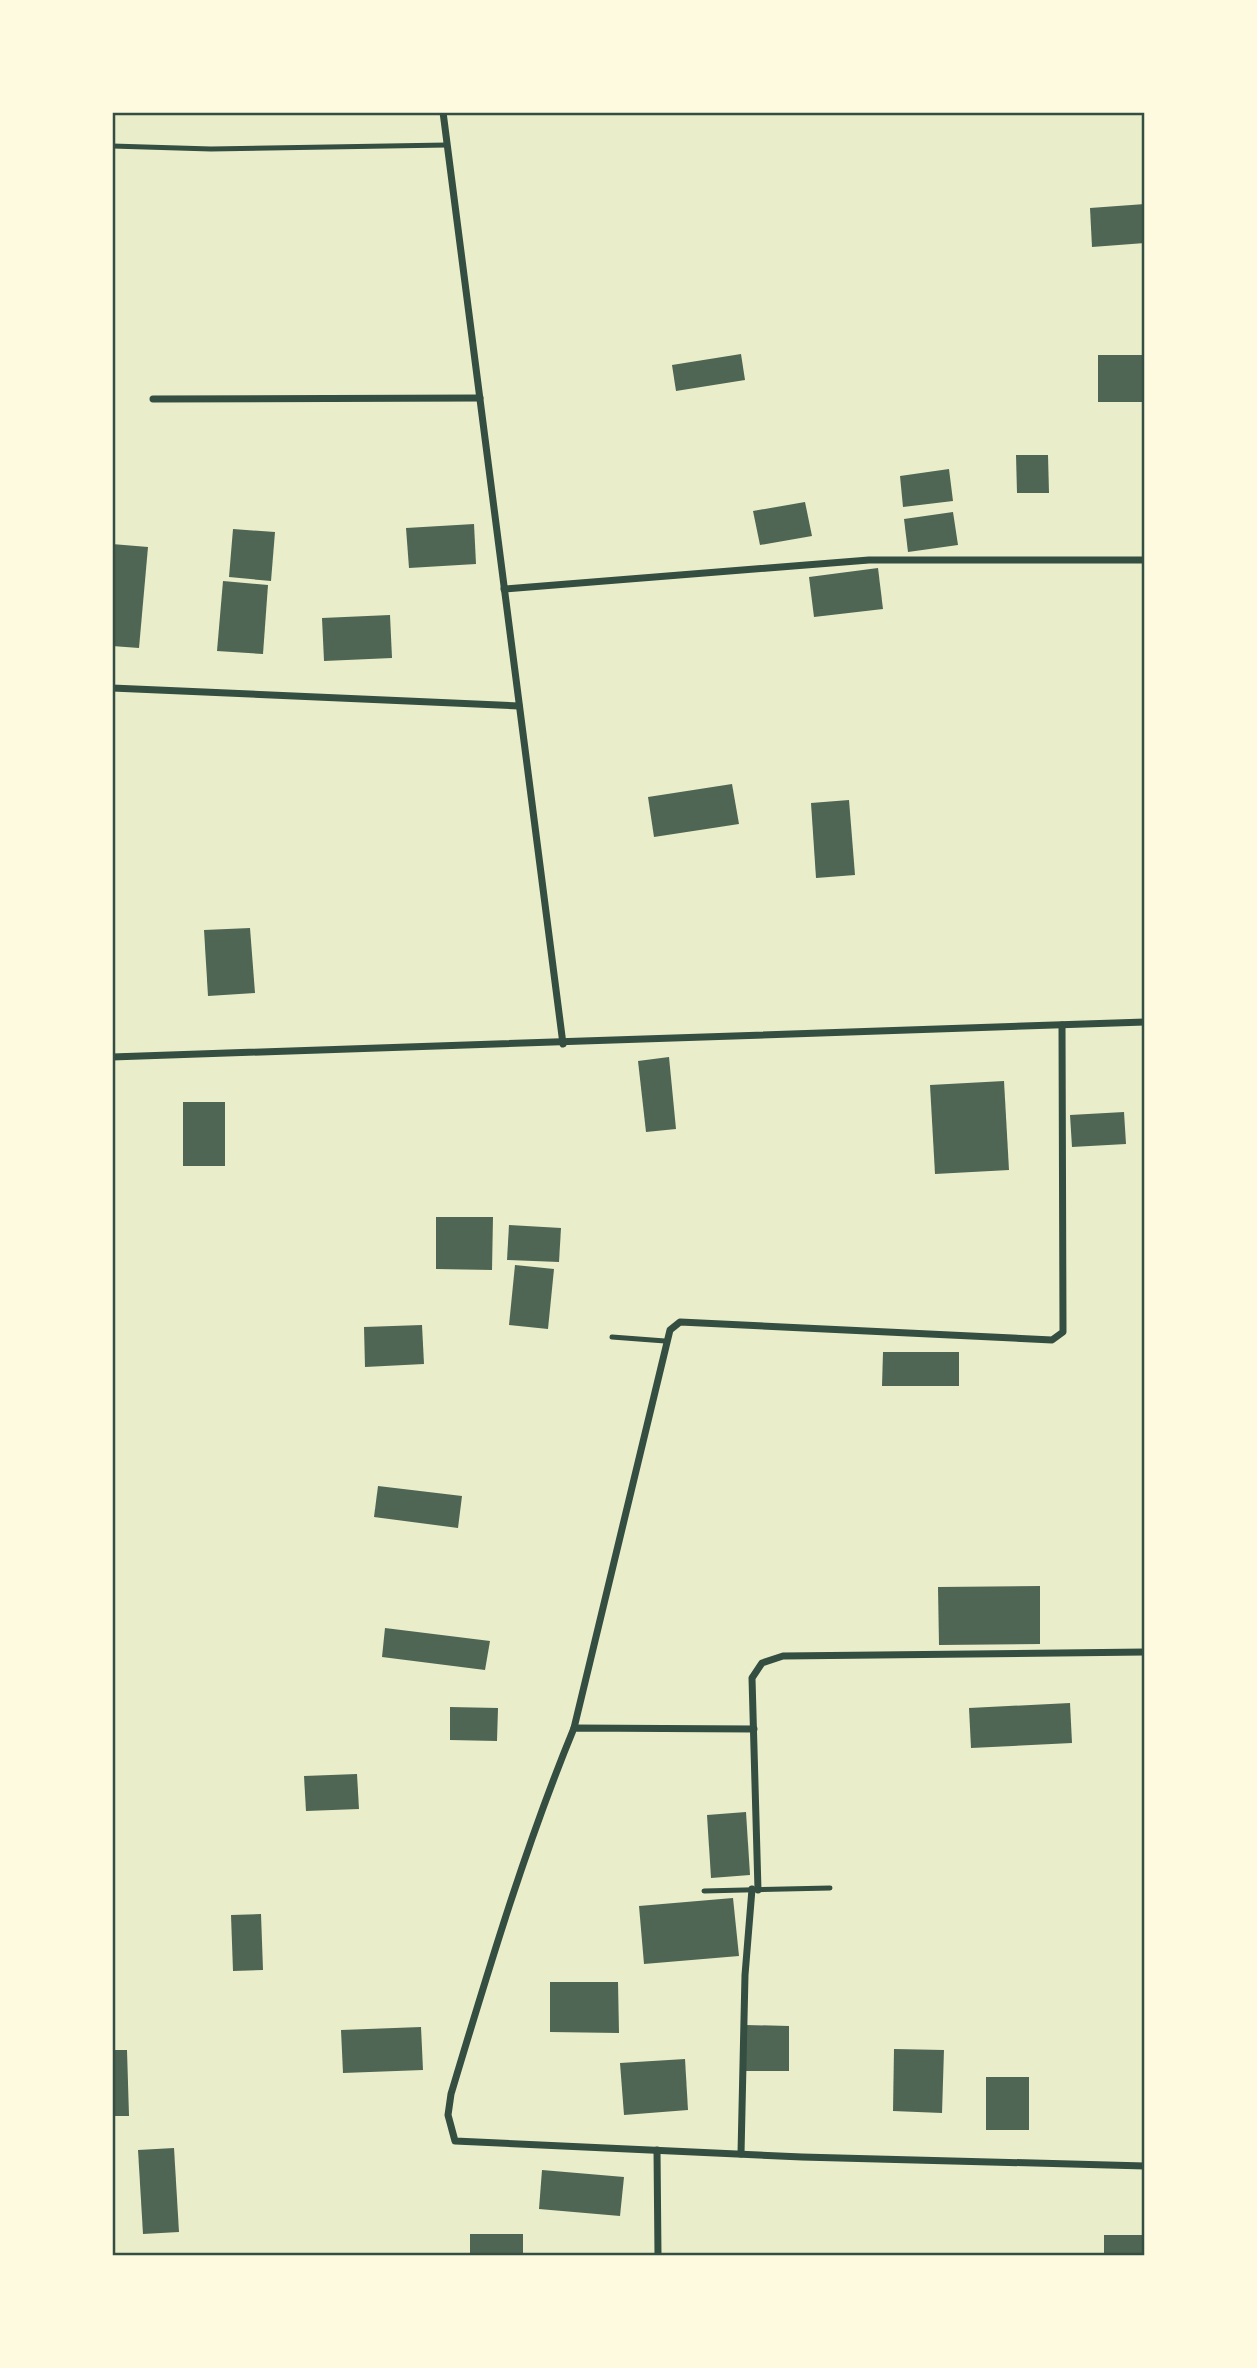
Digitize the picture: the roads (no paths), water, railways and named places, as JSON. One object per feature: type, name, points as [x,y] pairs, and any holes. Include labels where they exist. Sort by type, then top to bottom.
[{"type":"street","points":[[443,112],[563,1044]]},
{"type":"street","points":[[153,399],[480,398]]},
{"type":"street","points":[[504,589],[869,560],[1145,561]]},
{"type":"street","points":[[112,688],[519,706]]},
{"type":"street","points":[[112,1057],[563,1044],[1145,1022]]},
{"type":"street","points":[[1062,1025],[1064,1318],[1063,1332],[1058,1338],[680,1322],[670,1330],[665,1340],[574,1728],[538,1815],[523,1874],[494,1953],[451,2094],[449,2127],[455,2140],[741,2154],[1145,2166]]},
{"type":"street","points":[[741,2154],[745,1975],[755,1890],[752,1678],[762,1663],[783,1657],[1145,1652]]},
{"type":"street","points":[[574,1728],[754,1729]]},
{"type":"street","points":[[657,2150],[658,2256]]},
{"type":"lane","points":[[112,146],[211,149],[447,145]]},
{"type":"lane","points":[[612,1337],[665,1340]]},
{"type":"lane","points":[[704,1891],[830,1888]]}]
